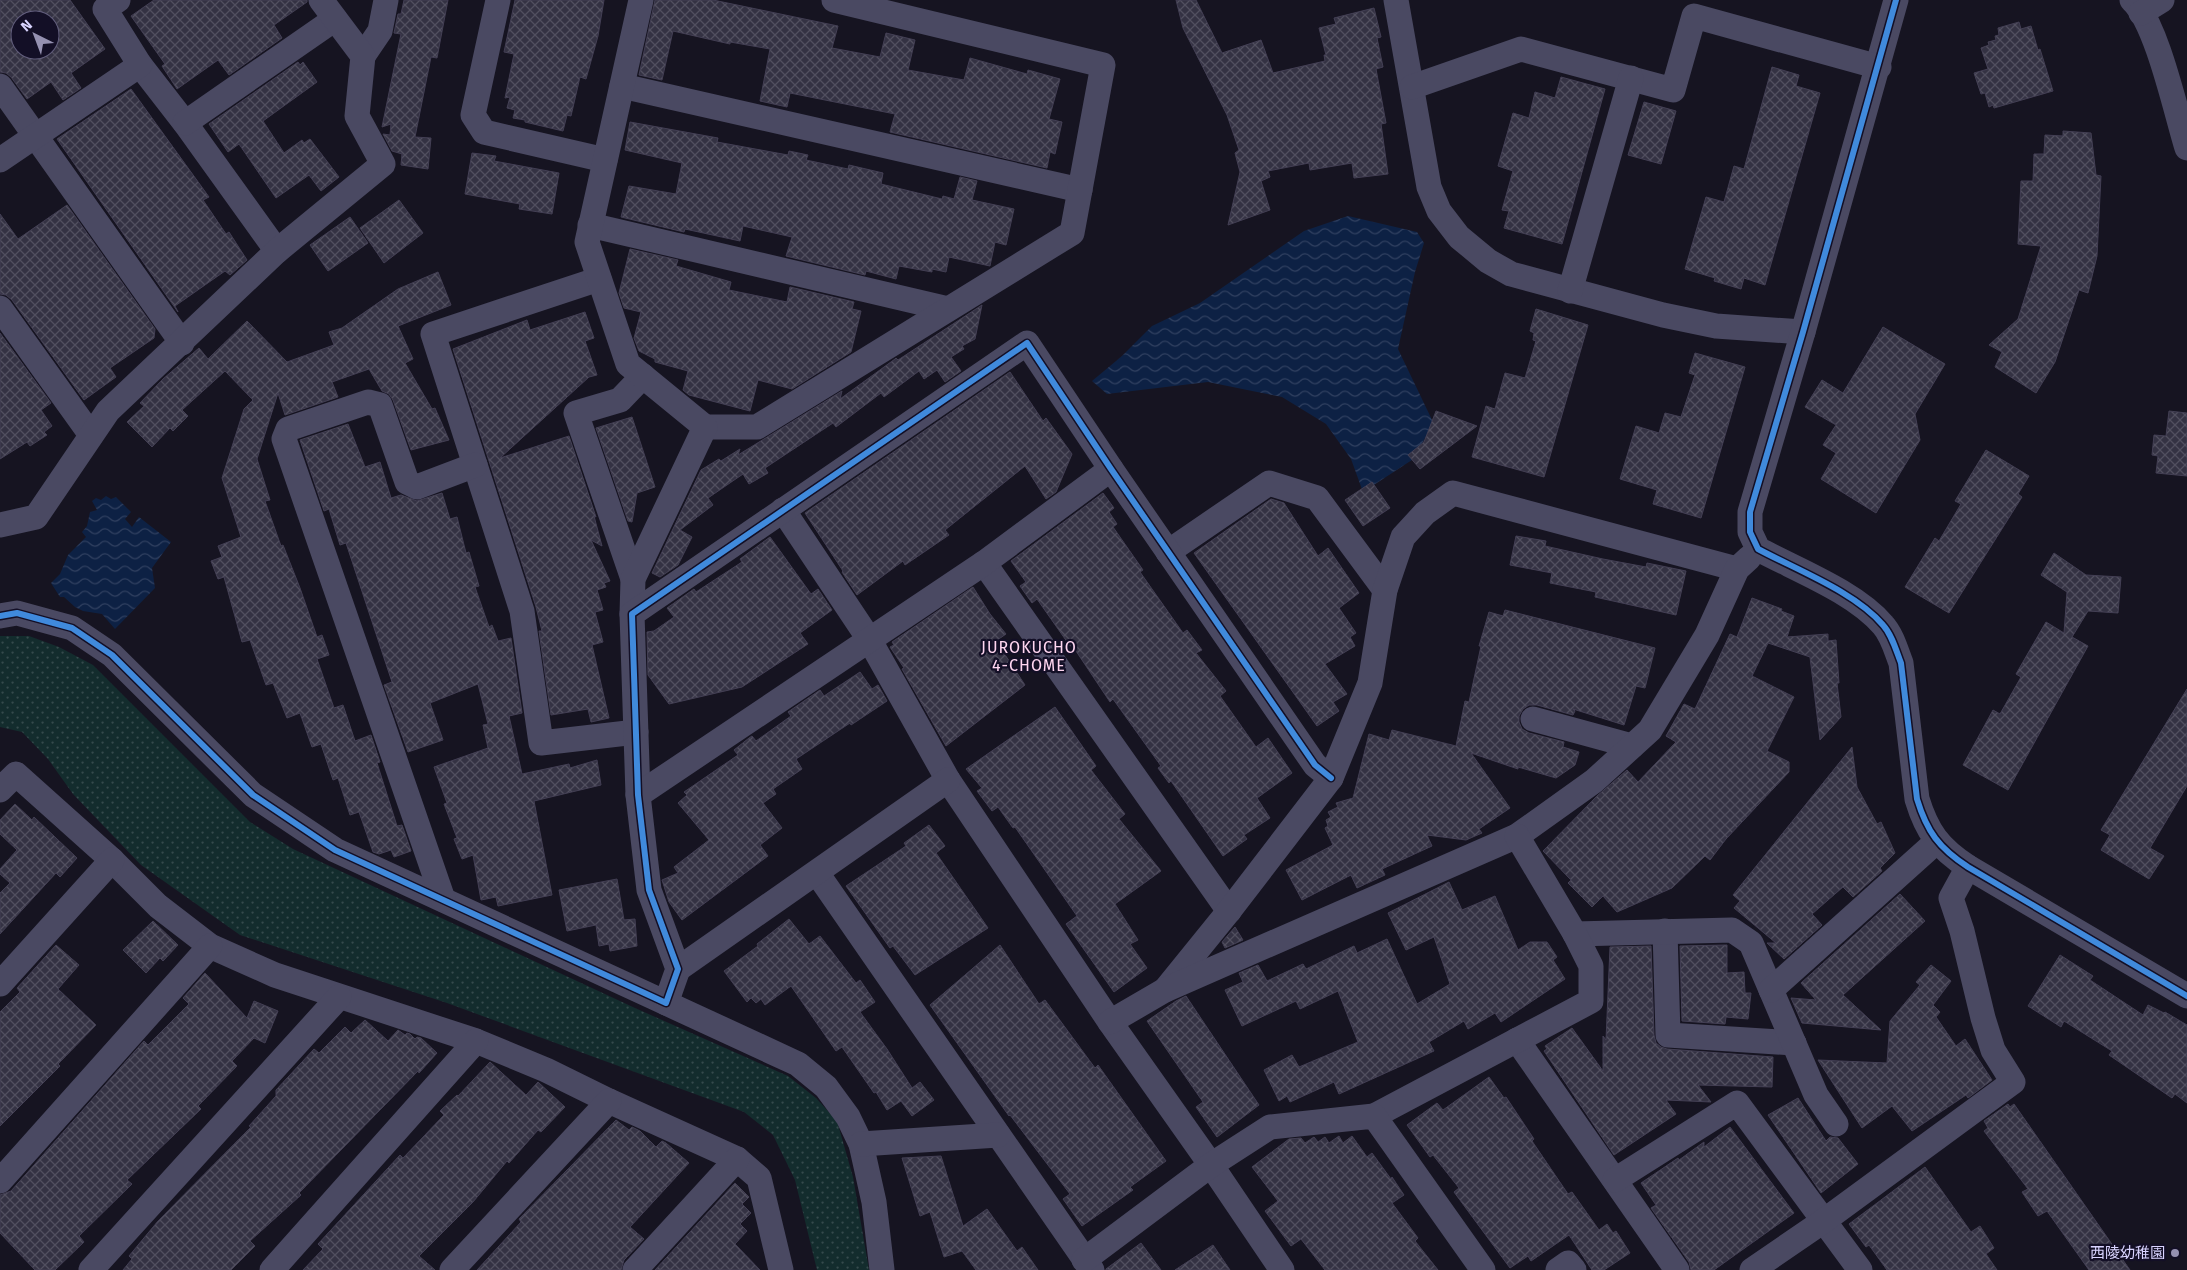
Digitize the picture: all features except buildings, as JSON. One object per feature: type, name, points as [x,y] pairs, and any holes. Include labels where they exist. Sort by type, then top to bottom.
[{"type":"street","points":[[0,525],[36,517],[108,411],[277,251],[383,164],[357,116],[363,56],[380,30],[386,0]]},
{"type":"street","points":[[498,0],[473,115],[484,132],[605,160]]},
{"type":"street","points":[[641,0],[587,242],[628,364],[704,427],[757,426],[1072,233],[1103,65],[834,0]]},
{"type":"street","points":[[1396,0],[1429,187],[1439,211],[1459,237],[1488,261],[1511,274],[1570,291],[1716,326],[1803,332]]},
{"type":"street","points":[[1896,0],[1803,332],[1750,512],[1750,532],[1758,549],[1856,601],[1884,625],[1893,642],[1900,663],[1917,799],[1923,820],[1936,842],[1951,856],[1968,867],[2187,996]]},
{"type":"street","points":[[2162,0],[2136,7],[2152,32],[2187,148]]},
{"type":"street","points":[[107,3],[140,65],[185,123],[277,251]]},
{"type":"street","points":[[185,123],[328,10],[363,56]]},
{"type":"street","points":[[1412,87],[1521,49],[1673,90],[1694,16],[1878,67]]},
{"type":"street","points":[[0,160],[140,65]]},
{"type":"street","points":[[1570,291],[1631,78]]},
{"type":"street","points":[[0,86],[182,343]]},
{"type":"street","points":[[622,86],[1080,190]]},
{"type":"street","points":[[590,225],[948,309]]},
{"type":"street","points":[[599,279],[433,334],[522,611],[541,743],[636,732]]},
{"type":"street","points":[[0,308],[91,435]]},
{"type":"street","points":[[632,614],[1027,343],[1111,470],[1315,765],[1331,778]]},
{"type":"street","points":[[643,376],[620,400],[576,412],[633,579],[632,614],[638,795],[649,890],[678,969]]},
{"type":"street","points":[[443,899],[284,439],[288,428],[368,402],[380,405],[406,482],[418,487],[475,465]]},
{"type":"street","points":[[633,579],[704,427]]},
{"type":"street","points":[[638,795],[984,563],[1111,470]]},
{"type":"street","points":[[1168,552],[1269,483],[1317,498],[1385,590]]},
{"type":"street","points":[[1165,990],[1229,911],[1331,778],[1370,683],[1385,590],[1403,538],[1425,513],[1453,493],[1737,568]]},
{"type":"street","points":[[783,510],[869,639],[948,780],[1110,1022],[1282,1270]]},
{"type":"street","points":[[1110,1022],[1165,990],[1517,836],[1594,782],[1650,730],[1707,635],[1737,568],[1758,549]]},
{"type":"street","points":[[984,563],[1229,911]]},
{"type":"street","points":[[0,616],[17,614],[72,628],[112,655],[253,795],[335,850],[798,1064],[826,1087],[848,1116],[861,1144],[874,1202],[882,1270]]},
{"type":"street","points":[[1534,719],[1632,746]]},
{"type":"street","points":[[5,779],[112,860],[158,906],[210,946],[275,975],[476,1041],[546,1070],[737,1159],[760,1178],[781,1270]]},
{"type":"street","points":[[666,1003],[678,969],[948,780]]},
{"type":"street","points":[[817,873],[1088,1265],[1211,1165],[1270,1127],[1374,1116],[1591,1001],[1591,966],[1575,934],[1517,836]]},
{"type":"street","points":[[1771,990],[1936,842]]},
{"type":"street","points":[[0,984],[112,860]]},
{"type":"street","points":[[1752,1270],[1825,1220],[2013,1082],[1993,1050],[1983,1018],[1962,931],[1951,898],[1968,867]]},
{"type":"street","points":[[1575,934],[1732,930],[1751,943],[1816,1095],[1836,1124]]},
{"type":"street","points":[[1665,931],[1668,1035],[1794,1043]]},
{"type":"street","points":[[0,1180],[210,946]]},
{"type":"street","points":[[91,1270],[339,997]]},
{"type":"street","points":[[1517,1040],[1677,1270]]},
{"type":"street","points":[[272,1270],[476,1041]]},
{"type":"street","points":[[452,1270],[610,1101]]},
{"type":"street","points":[[1615,1180],[1737,1103],[1860,1270]]},
{"type":"street","points":[[1374,1116],[1483,1270]]},
{"type":"street","points":[[861,1144],[998,1135]]},
{"type":"street","points":[[635,1270],[737,1159]]},
{"type":"street","points":[[1558,1270],[1568,1263],[1574,1270]]},
{"type":"green space","points":[[0,636],[29,636],[59,647],[93,665],[250,822],[293,849],[635,1008],[788,1076],[816,1098],[837,1121],[853,1177],[869,1270],[817,1270],[795,1180],[773,1135],[744,1112],[447,1003],[240,935],[141,865],[73,794],[48,759],[22,732],[0,727]]},
{"type":"water","points":[[1348,216],[1417,232],[1424,243],[1415,272],[1398,349],[1433,422],[1415,458],[1363,492],[1351,459],[1326,424],[1282,397],[1208,382],[1107,394],[1092,381],[1122,356],[1152,326],[1200,303],[1304,231]]},
{"type":"water","points":[[106,496],[111,499],[116,497],[131,512],[125,519],[132,527],[139,517],[171,542],[152,568],[155,588],[115,629],[102,614],[83,611],[75,607],[64,597],[60,597],[51,583],[60,574],[68,555],[86,537],[82,532],[87,526],[90,512],[97,510],[92,501],[96,498],[101,500]]},
{"type":"cycle path","points":[[1896,0],[1803,332],[1750,512],[1750,532],[1758,549],[1857,602],[1871,613],[1889,633],[1901,663],[1917,799],[1925,821],[1942,846],[1968,867],[2187,996]]},
{"type":"cycle path","points":[[0,616],[17,613],[72,628],[112,655],[253,795],[335,850],[666,1003],[678,969],[649,890],[638,795],[632,614],[1027,343],[1111,469],[1315,765],[1331,778]]},
{"type":"place","name":"西陵幼稚園","points":[[2175,1253]]},
{"type":"district","name":"JUROKUCHO 4-CHOME","points":[[1029,656]]}]
